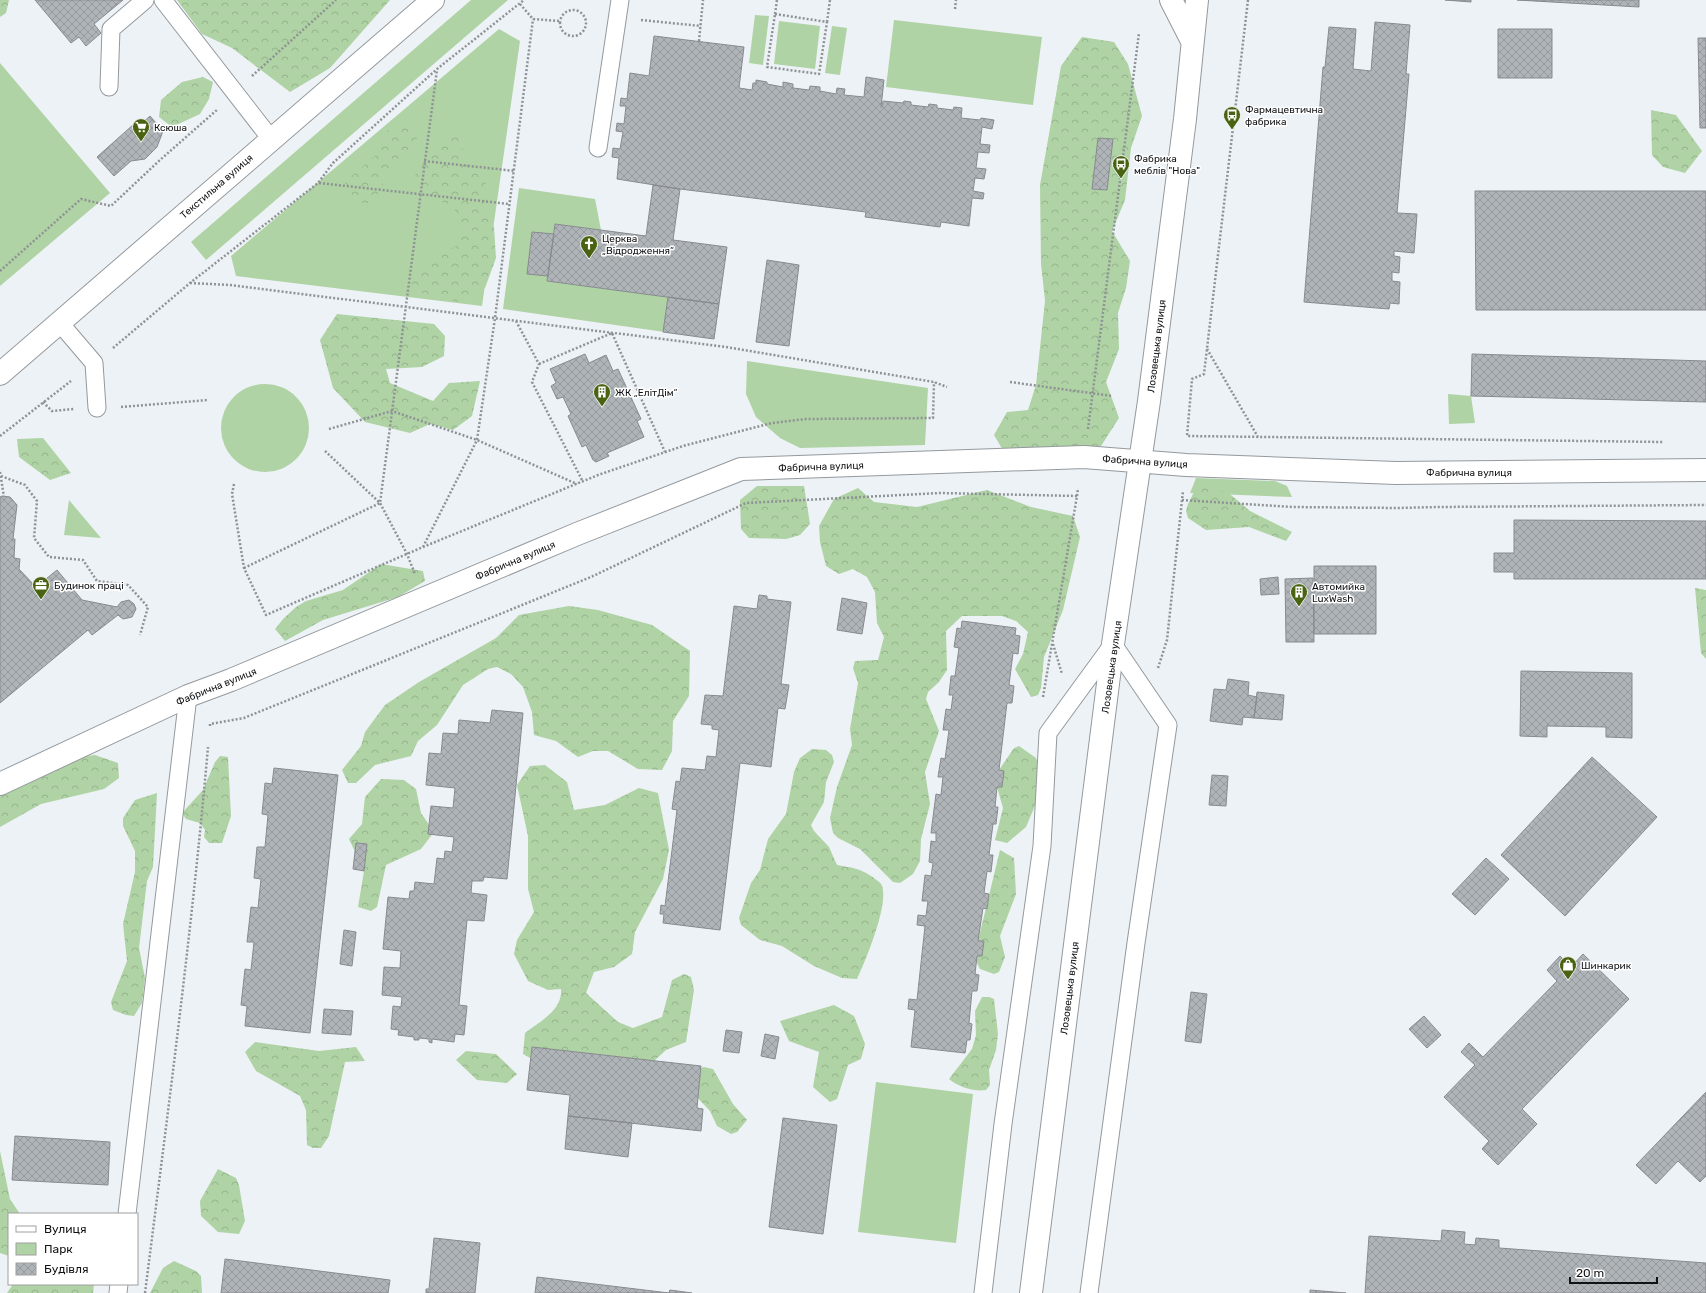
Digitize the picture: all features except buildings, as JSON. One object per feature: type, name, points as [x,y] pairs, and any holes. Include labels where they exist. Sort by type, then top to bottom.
[{"type":"street","name":"Текстильна вулиця","points":[[0,374],[433,0]]},
{"type":"street","points":[[1171,0],[1192,41]]},
{"type":"street","name":"Лозовецька вулиця","points":[[1031,1293],[1113,644],[1149,401],[1185,119],[1196,0]]},
{"type":"street","name":"Фабрична вулиця","points":[[0,784],[188,696],[238,677],[577,534],[741,469],[1084,457],[1140,460],[1186,465],[1396,473],[1706,470]]},
{"type":"lane","points":[[110,87],[111,29],[145,0]]},
{"type":"lane","points":[[162,0],[271,139]]},
{"type":"lane","points":[[598,148],[620,0]]},
{"type":"lane","points":[[59,322],[94,363],[98,408]]},
{"type":"lane","points":[[982,1293],[1004,1116],[1042,846],[1048,733],[1113,644],[1168,725],[1136,943],[1089,1293]]},
{"type":"lane","points":[[127,1213],[188,696]]},
{"type":"path","points":[[0,271],[81,199],[111,206],[336,0]]},
{"type":"path","points":[[0,436],[94,363],[190,283],[318,183],[334,163],[437,69],[524,0]]},
{"type":"path","points":[[699,41],[703,0]]},
{"type":"path","points":[[777,0],[767,67],[819,74],[830,0]]},
{"type":"path","points":[[955,9],[956,0]]},
{"type":"path","points":[[1248,0],[1204,374],[1192,379],[1187,436],[1671,442]]},
{"type":"path","points":[[520,4],[533,19],[560,20]]},
{"type":"path","points":[[575,9],[584,14],[587,24],[581,34],[571,36],[562,31],[560,20],[565,12],[575,9]]},
{"type":"path","points":[[775,14],[827,22]]},
{"type":"path","points":[[618,17],[701,26]]},
{"type":"path","points":[[423,547],[477,440],[495,318],[533,19]]},
{"type":"path","points":[[1088,429],[1139,33]]},
{"type":"path","points":[[380,503],[437,69]]},
{"type":"path","points":[[424,161],[514,171]]},
{"type":"path","points":[[318,183],[509,204]]},
{"type":"path","points":[[190,283],[230,285],[726,347],[934,382],[947,387]]},
{"type":"path","points":[[516,321],[539,364]]},
{"type":"path","points":[[583,482],[532,382],[539,364],[612,333]]},
{"type":"path","points":[[612,333],[665,452]]},
{"type":"path","points":[[1207,348],[1258,437]]},
{"type":"path","points":[[234,484],[232,494],[244,568],[266,615],[423,547],[598,475],[665,452],[772,423],[806,419],[933,418],[934,382]]},
{"type":"path","points":[[1010,382],[1112,396]]},
{"type":"path","points":[[43,402],[52,411],[208,400]]},
{"type":"path","points":[[329,429],[392,411],[477,440],[578,484]]},
{"type":"path","points":[[325,451],[380,503],[408,554]]},
{"type":"path","points":[[0,472],[4,496]]},
{"type":"path","points":[[1,476],[25,485],[37,501],[34,538],[49,557],[83,560],[97,581],[128,585],[148,607],[140,635]]},
{"type":"path","points":[[1077,496],[1078,488]]},
{"type":"path","points":[[209,732],[210,724],[244,718],[591,577],[746,503],[940,493],[1066,496]]},
{"type":"path","points":[[1182,500],[1292,507],[1397,508],[1446,506],[1706,505]]},
{"type":"path","points":[[244,568],[380,503]]},
{"type":"path","points":[[145,1293],[178,1029],[201,828],[209,739]]},
{"type":"green space","points":[[0,0],[9,0],[6,13],[0,17]]},
{"type":"green space","points":[[177,0],[390,0],[330,68],[290,92],[232,48],[202,34]]},
{"type":"green space","points":[[471,0],[508,0],[206,260],[191,242]]},
{"type":"green space","points":[[755,15],[769,16],[763,65],[749,63]]},
{"type":"green space","points":[[894,20],[1042,37],[1033,105],[886,87]]},
{"type":"green space","points":[[779,21],[820,26],[815,69],[774,64]]},
{"type":"green space","points":[[832,26],[847,28],[840,75],[825,73]]},
{"type":"green space","points":[[499,29],[520,41],[482,306],[236,276],[231,256]]},
{"type":"green space","points":[[1082,37],[1114,42],[1128,64],[1142,116],[1131,148],[1125,200],[1112,231],[1130,261],[1126,288],[1118,313],[1119,349],[1106,382],[1119,418],[1101,446],[1007,457],[994,435],[1007,412],[1028,410],[1036,385],[1045,301],[1041,264],[1040,185],[1061,66]]},
{"type":"green space","points":[[0,63],[110,193],[0,286]]},
{"type":"green space","points":[[203,77],[213,82],[209,99],[200,114],[172,127],[159,117],[161,100],[182,82]]},
{"type":"green space","points":[[1651,110],[1676,115],[1702,151],[1685,173],[1663,167],[1652,155]]},
{"type":"green space","points":[[410,121],[418,127],[415,155],[390,170],[373,203],[355,203],[340,196],[346,181],[376,155],[384,133],[399,123]]},
{"type":"green space","points":[[458,127],[461,145],[469,166],[486,174],[485,206],[494,227],[496,258],[485,288],[464,303],[420,293],[407,278],[421,266],[457,245],[460,225],[453,205],[430,199],[412,184],[418,167],[425,155],[432,154],[442,136]]},
{"type":"green space","points":[[519,188],[595,199],[601,230],[555,224],[547,281],[719,304],[714,339],[503,309]]},
{"type":"green space","points":[[337,314],[434,324],[445,336],[444,356],[422,367],[386,369],[390,383],[433,401],[449,383],[480,381],[472,416],[453,430],[430,424],[410,433],[365,422],[333,388],[320,340]]},
{"type":"green space","points":[[747,361],[928,388],[925,445],[800,448],[780,438],[756,417],[746,394]]},
{"type":"green space","points":[[265,384],[282,387],[296,397],[306,411],[309,428],[306,445],[296,459],[282,469],[265,472],[248,469],[234,459],[224,445],[221,428],[224,411],[234,397],[248,387]]},
{"type":"green space","points":[[1448,394],[1471,396],[1475,423],[1449,424]]},
{"type":"green space","points":[[43,438],[71,473],[50,480],[19,457],[17,439]]},
{"type":"green space","points":[[1196,478],[1275,481],[1287,486],[1292,497],[1190,493]]},
{"type":"green space","points":[[757,486],[804,486],[810,524],[800,535],[786,539],[749,538],[741,529],[740,500]]},
{"type":"green space","points":[[1213,487],[1231,495],[1250,511],[1292,532],[1286,541],[1249,527],[1206,530],[1188,518],[1186,511],[1194,492],[1200,488]]},
{"type":"green space","points":[[858,488],[874,502],[917,507],[987,490],[1031,507],[1073,516],[1080,537],[1063,610],[1044,657],[1041,688],[1038,695],[1031,697],[1015,669],[1023,654],[1028,632],[1016,621],[1002,616],[962,616],[946,631],[947,670],[939,682],[928,692],[926,699],[939,731],[925,772],[930,804],[921,839],[920,861],[913,874],[900,883],[893,882],[860,849],[838,838],[833,833],[830,818],[837,787],[852,745],[850,729],[858,683],[853,668],[855,661],[878,660],[884,637],[877,623],[875,592],[867,577],[853,569],[839,574],[826,566],[820,542],[819,526],[834,499]]},
{"type":"green space","points":[[69,500],[101,538],[64,535]]},
{"type":"green space","points":[[381,564],[423,571],[425,581],[398,597],[323,620],[285,641],[275,629],[296,607],[306,601],[343,590]]},
{"type":"green space","points":[[1695,588],[1706,590],[1706,659],[1701,653]]},
{"type":"green space","points":[[569,606],[598,610],[652,625],[690,651],[689,696],[673,721],[672,751],[662,770],[638,769],[608,751],[593,751],[578,757],[556,741],[534,735],[532,712],[523,687],[511,674],[497,667],[488,669],[463,685],[437,725],[418,741],[411,756],[375,765],[356,783],[348,783],[342,770],[361,746],[365,732],[385,705],[419,682],[496,638],[519,615]]},
{"type":"green space","points":[[1019,746],[1036,758],[1038,763],[1037,801],[1026,827],[1007,843],[995,840],[1003,808],[997,787],[999,770],[1014,748]]},
{"type":"green space","points":[[812,749],[826,750],[832,755],[834,762],[826,782],[824,802],[811,825],[814,831],[829,847],[837,865],[865,872],[880,883],[883,892],[883,903],[876,931],[857,979],[842,978],[814,966],[782,946],[760,940],[741,925],[739,918],[751,883],[760,870],[768,839],[786,814],[794,772],[800,758]]},
{"type":"green space","points":[[95,755],[118,763],[119,778],[104,789],[41,804],[0,827],[0,789],[71,758]]},
{"type":"green space","points":[[220,756],[228,757],[231,816],[222,843],[209,843],[204,837],[205,830],[200,823],[186,819],[182,813],[203,790],[215,762]]},
{"type":"green space","points":[[545,765],[567,782],[574,810],[605,805],[639,788],[658,793],[669,850],[663,879],[635,932],[632,954],[614,967],[594,972],[586,993],[618,1022],[633,1028],[662,1017],[672,980],[684,974],[691,977],[694,990],[686,1042],[666,1050],[644,1070],[537,1062],[523,1054],[525,1033],[549,1015],[558,1003],[561,996],[561,989],[548,990],[528,981],[514,954],[517,940],[534,912],[528,889],[528,836],[517,785],[530,766]]},
{"type":"green space","points":[[381,779],[404,780],[416,789],[421,813],[434,832],[421,849],[386,865],[377,907],[371,911],[358,907],[364,871],[349,839],[362,824],[365,797]]},
{"type":"green space","points":[[157,793],[153,867],[147,881],[139,948],[145,978],[142,1003],[134,1016],[126,1015],[113,1010],[111,1002],[127,961],[123,924],[135,872],[135,851],[123,826],[123,818],[135,800]]},
{"type":"green space","points":[[1000,850],[1014,858],[1016,894],[1000,936],[1005,957],[999,972],[994,974],[980,969],[975,959]]},
{"type":"green space","points":[[982,997],[994,999],[998,1034],[996,1050],[989,1070],[990,1085],[986,1090],[976,1090],[966,1088],[949,1079],[972,1049],[976,1035],[975,1011]]},
{"type":"green space","points":[[834,1005],[854,1016],[865,1044],[861,1059],[848,1065],[837,1099],[830,1102],[813,1087],[819,1052],[789,1041],[780,1021]]},
{"type":"green space","points":[[255,1042],[319,1051],[356,1047],[365,1061],[345,1062],[329,1136],[321,1148],[313,1148],[307,1145],[306,1110],[300,1096],[256,1071],[245,1052]]},
{"type":"green space","points":[[466,1051],[496,1054],[517,1074],[507,1083],[477,1080],[456,1060]]},
{"type":"green space","points":[[704,1067],[713,1069],[733,1104],[747,1120],[737,1132],[731,1134],[717,1126],[710,1111],[693,1093],[695,1071]]},
{"type":"green space","points":[[876,1082],[973,1094],[956,1243],[858,1232]]},
{"type":"green space","points":[[0,1151],[10,1199],[19,1213],[8,1213],[8,1256],[0,1253]]},
{"type":"green space","points":[[218,1169],[236,1178],[239,1185],[245,1221],[239,1234],[218,1232],[201,1216],[200,1201]]},
{"type":"green space","points":[[174,1261],[196,1271],[201,1276],[202,1293],[150,1293],[163,1268]]},
{"type":"green space","points":[[12,1285],[94,1285],[93,1293],[7,1293]]},
{"type":"place","name":"Фармацевтична фабрика","points":[[1232,130]]},
{"type":"place","name":"Ксюша","points":[[141,142]]},
{"type":"place","name":"Фабрика меблів \"Нова\"","points":[[1121,179]]},
{"type":"place","name":"Церква „Відродження“","points":[[589,259]]},
{"type":"place","name":"ЖК „ЕлітДім“","points":[[602,407]]},
{"type":"place","name":"Будинок праці","points":[[41,600]]},
{"type":"place","name":"Автомийка LuxWash","points":[[1299,607]]},
{"type":"place","name":"Шинкарик","points":[[1568,980]]}]
